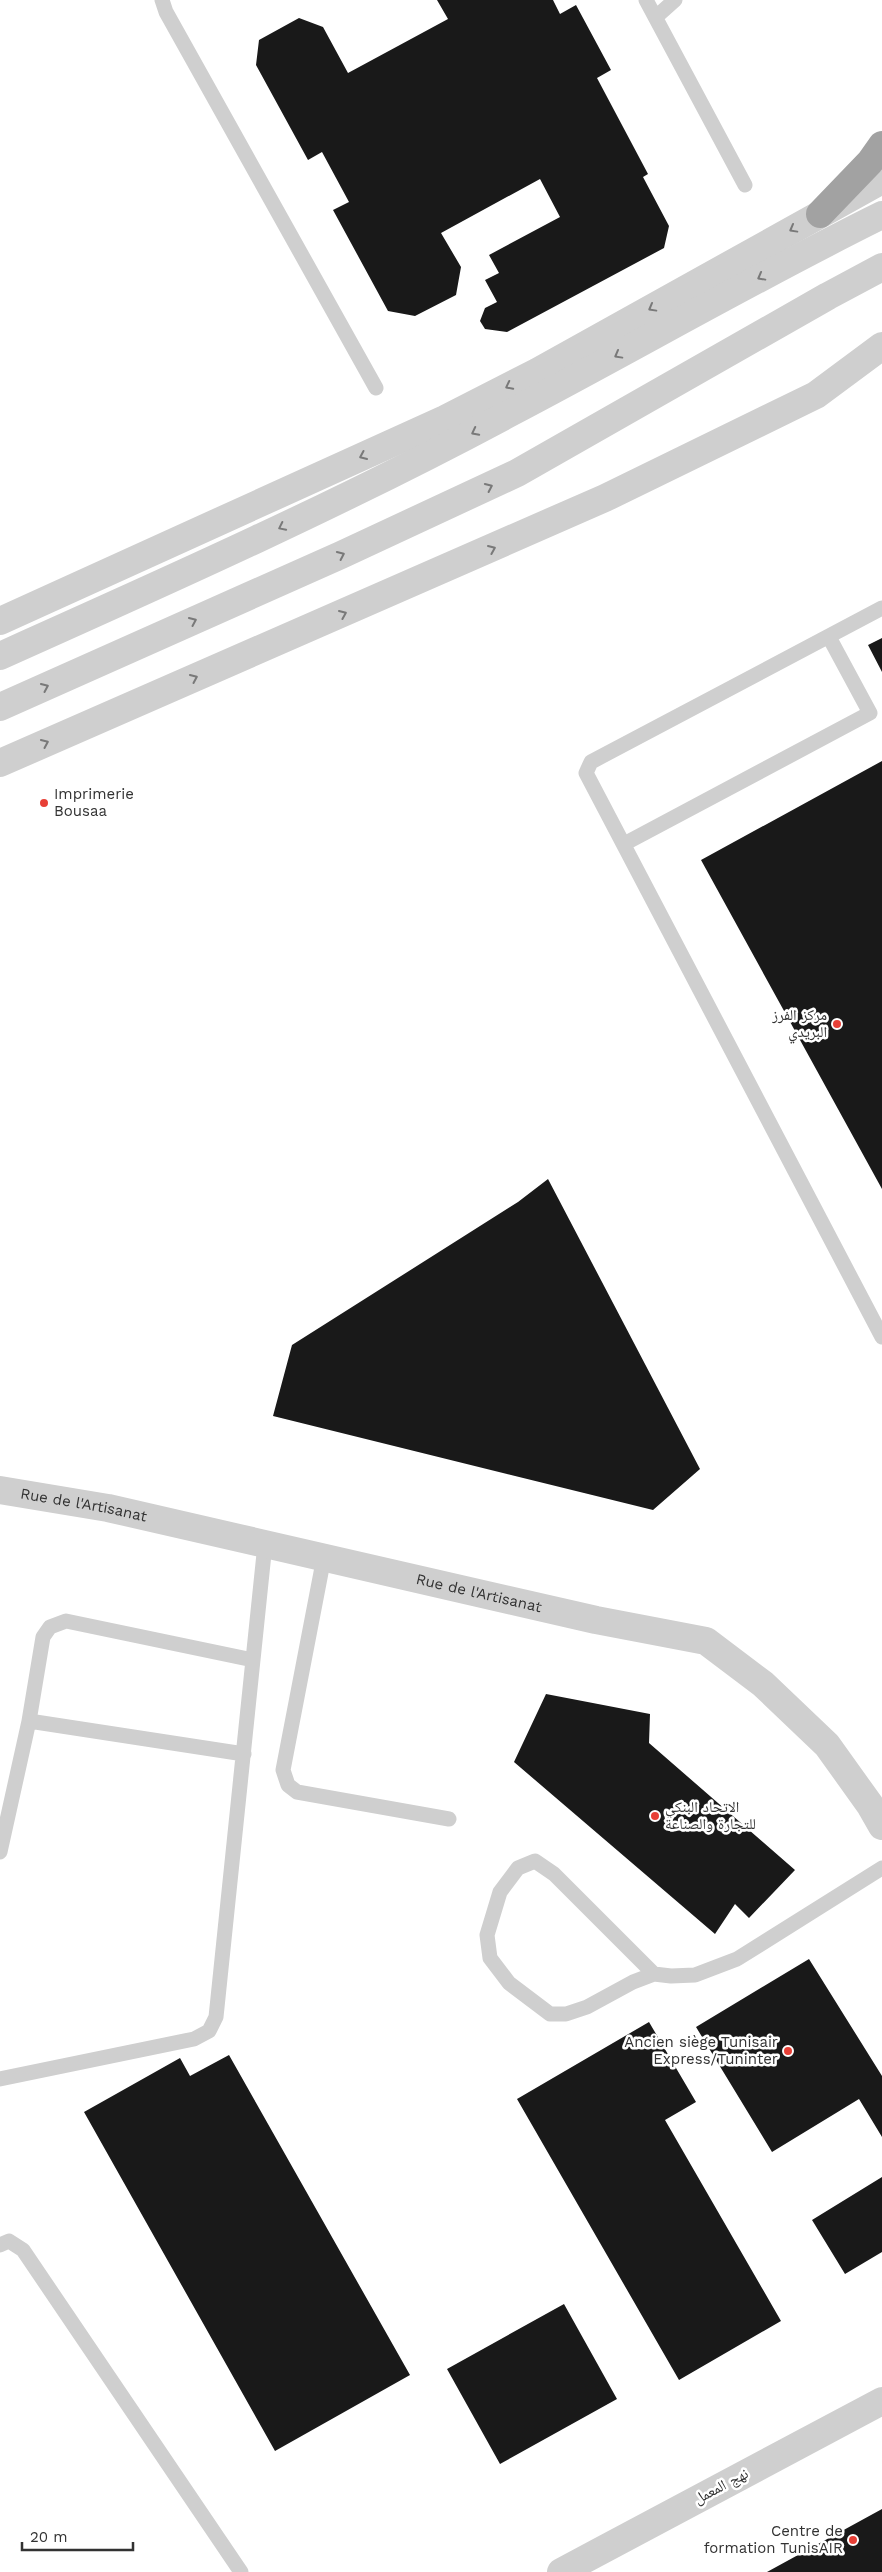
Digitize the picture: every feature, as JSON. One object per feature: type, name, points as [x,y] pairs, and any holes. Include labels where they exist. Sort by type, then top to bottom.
[{"type":"highway","points":[[820,214],[870,162],[882,145]]},
{"type":"street","points":[[0,621],[445,419],[538,372],[882,180]]},
{"type":"street","points":[[0,656],[220,558],[383,478],[518,409],[814,248],[882,215]]},
{"type":"street","points":[[0,707],[340,556],[517,473],[882,267]]},
{"type":"street","points":[[816,395],[882,346]]},
{"type":"street","points":[[0,763],[509,541],[605,498],[816,395],[882,370]]},
{"type":"street","name":"Rue de l'Artisanat","points":[[0,1490],[108,1508],[596,1620],[706,1641],[763,1684],[827,1745],[870,1805],[882,1826]]},
{"type":"street","name":"نهج المعمل","points":[[561,2572],[882,2401]]},
{"type":"lane","points":[[162,0],[166,12],[376,388]]},
{"type":"lane","points":[[646,0],[745,185]]},
{"type":"lane","points":[[656,17],[676,0]]},
{"type":"lane","points":[[882,608],[591,762],[586,773],[882,1336]]},
{"type":"lane","points":[[624,844],[870,713],[829,637]]},
{"type":"lane","points":[[0,2078],[194,2039],[210,2031],[216,2017],[265,1544]]},
{"type":"lane","points":[[324,1557],[283,1770],[288,1785],[297,1792],[449,1819]]},
{"type":"lane","points":[[0,1852],[29,1721],[43,1637],[50,1627],[66,1621],[253,1660]]},
{"type":"lane","points":[[29,1721],[244,1754]]},
{"type":"lane","points":[[654,1974],[554,1874],[535,1861],[518,1868],[500,1892],[487,1934],[490,1958],[509,1984],[550,2014],[566,2014],[587,2008],[633,1982],[654,1974],[671,1976],[695,1975],[737,1959],[882,1868]]},
{"type":"lane","points":[[0,2245],[9,2241],[23,2250],[241,2572]]},
{"type":"building","points":[[437,0],[553,0],[560,14],[576,5],[611,70],[597,78],[648,174],[643,177],[669,226],[664,248],[507,332],[485,329],[480,321],[485,308],[497,302],[485,280],[499,273],[489,255],[560,217],[540,179],[441,233],[461,267],[456,295],[415,316],[388,311],[333,210],[349,202],[322,152],[308,160],[256,65],[259,40],[299,18],[323,27],[348,73],[448,19]]},
{"type":"building","points":[[882,638],[882,672],[868,645]]},
{"type":"building","name":"مركز الفرز البريدي","points":[[882,761],[882,1189],[701,860]]},
{"type":"building","points":[[548,1179],[700,1469],[653,1510],[273,1416],[292,1345],[518,1202]]},
{"type":"building","name":"الاتحاد البنكي للتجارة والصناعة","points":[[546,1694],[650,1714],[649,1743],[795,1870],[749,1918],[735,1904],[715,1934],[514,1762]]},
{"type":"building","name":"Ancien siège Tunisair Express/Tuninter","points":[[809,1959],[882,2076],[882,2137],[859,2099],[772,2152],[696,2027]]},
{"type":"building","points":[[649,2022],[696,2102],[665,2120],[781,2321],[679,2380],[517,2099]]},
{"type":"building","points":[[229,2055],[410,2375],[275,2451],[84,2112],[180,2058],[190,2076]]},
{"type":"building","points":[[882,2177],[882,2252],[845,2274],[812,2220]]},
{"type":"building","points":[[564,2304],[617,2399],[500,2464],[447,2369]]},
{"type":"building","name":"Centre de formation TunisAIR","points":[[882,2509],[882,2572],[767,2572]]},
{"type":"place","name":"Imprimerie Bousaa","points":[[44,803]]},
{"type":"place","name":"مركز الفرز البريدي","points":[[837,1024]]},
{"type":"place","name":"الاتحاد البنكي للتجارة والصناعة","points":[[655,1816]]},
{"type":"place","name":"Ancien siège Tunisair Express/Tuninter","points":[[788,2051]]},
{"type":"place","name":"Centre de formation TunisAIR","points":[[853,2540]]}]
